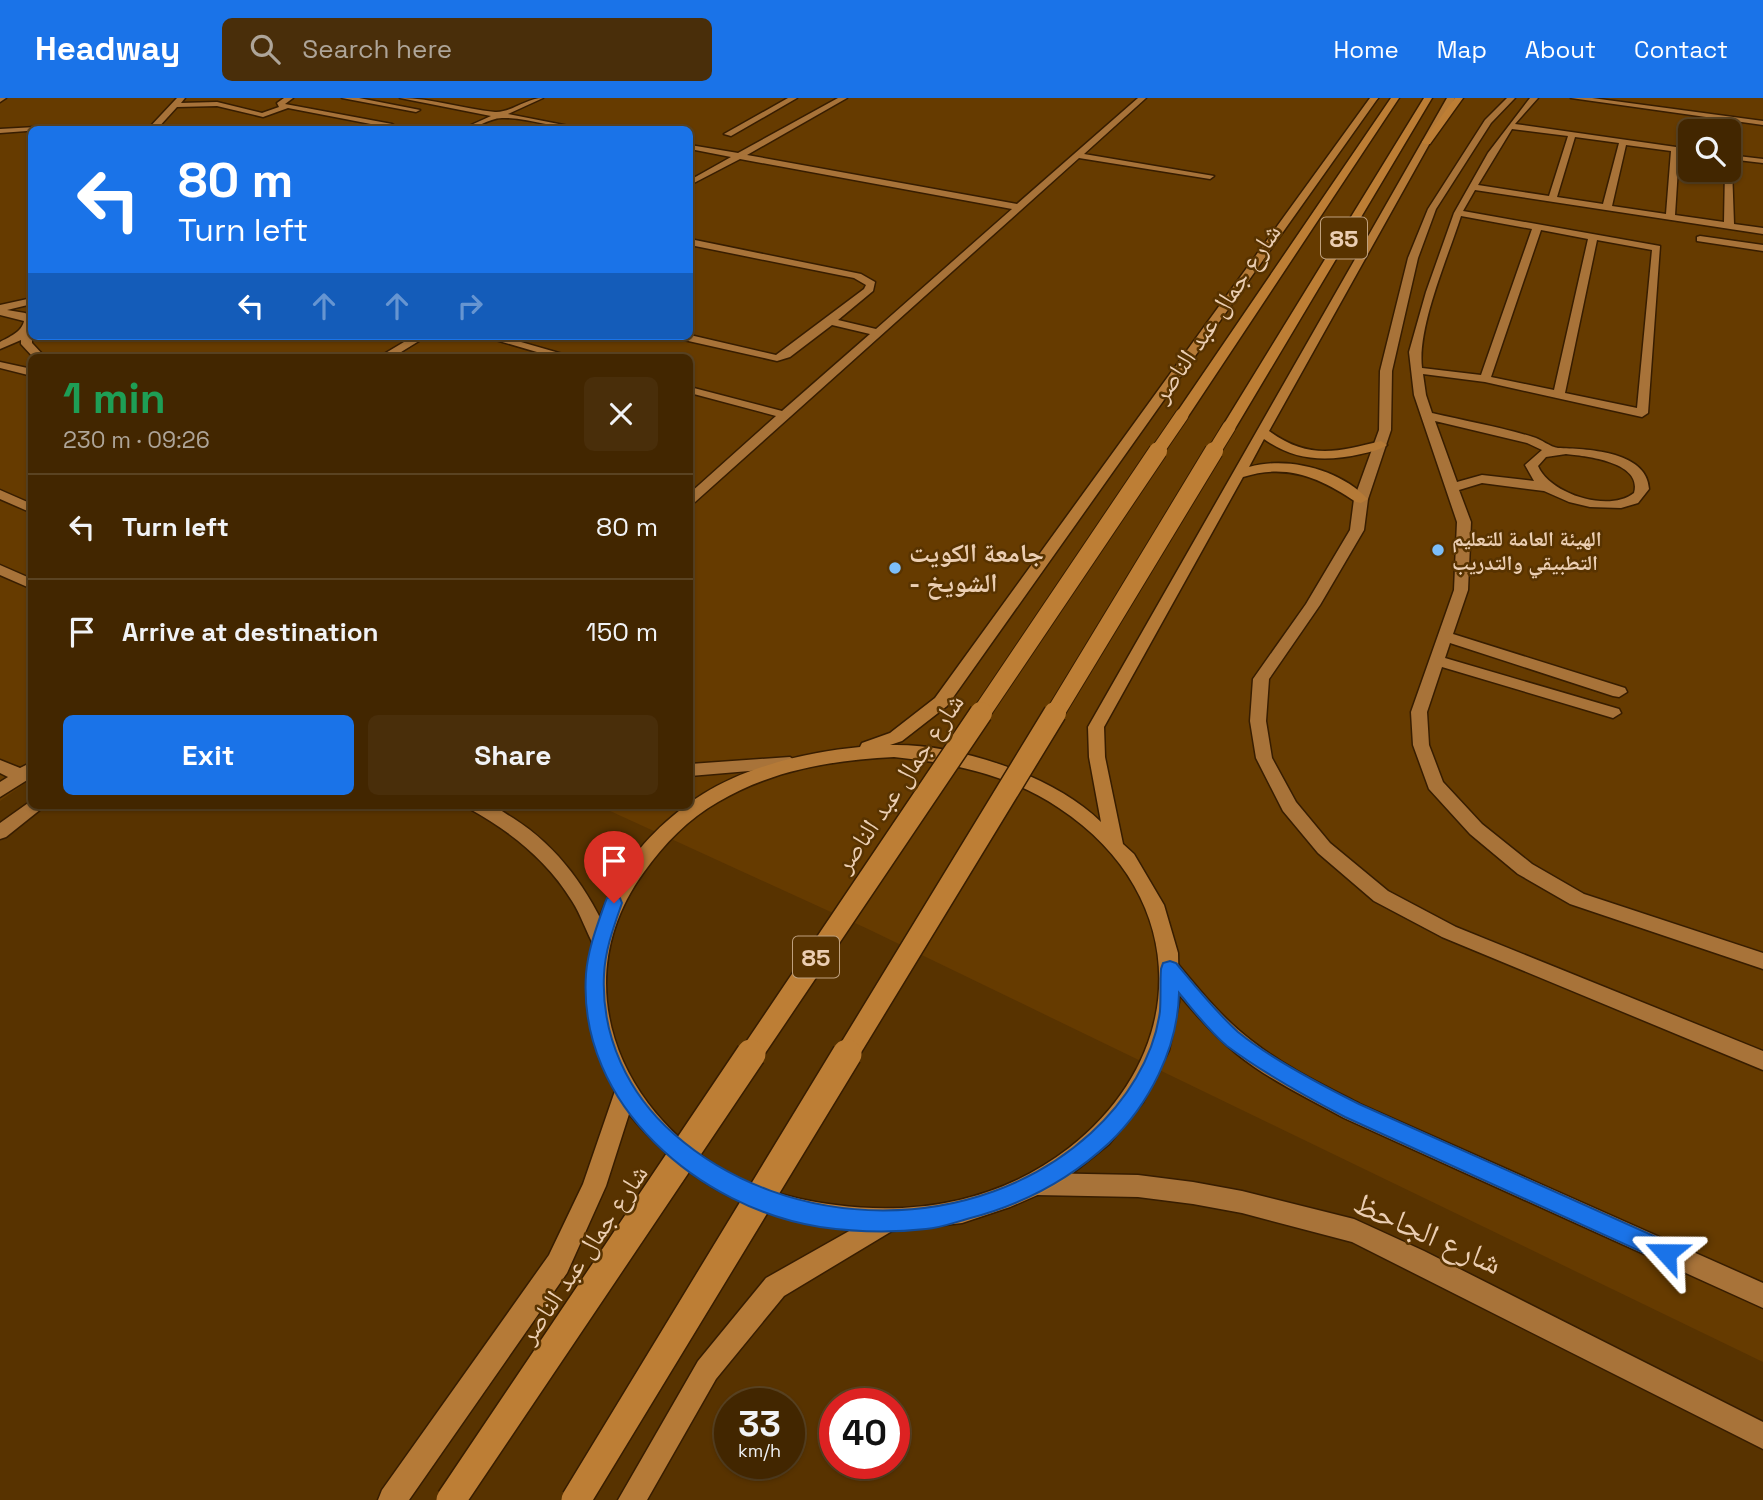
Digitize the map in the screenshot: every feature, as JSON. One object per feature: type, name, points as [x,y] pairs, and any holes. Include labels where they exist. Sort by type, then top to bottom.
[{"type":"highway","name":"شارع جمال عبد الناصر","points":[[450,1500],[1379,98]]},
{"type":"highway","name":"85","points":[[576,1500],[1428,98]]},
{"type":"highway","points":[[1427,142],[1458,98]]},
{"type":"main road","points":[[854,752],[927,753],[997,770],[1061,801],[1114,845],[1149,895],[1164,935],[1170,969],[1169,1012],[1160,1048],[1140,1091],[1115,1124],[1079,1157],[1037,1184],[1000,1200],[929,1219],[886,1222],[819,1216],[779,1206],[724,1183],[688,1159],[652,1128],[625,1093],[610,1063],[600,1033],[595,973],[601,940],[614,903],[656,841],[679,820],[731,786],[790,763],[854,752],[896,737],[941,702],[1379,98]]},
{"type":"main road","points":[[1114,845],[1097,757],[1096,727],[1451,98]]},
{"type":"main road","points":[[1262,432],[1300,454],[1335,457],[1381,445]]},
{"type":"main road","points":[[1238,475],[1265,467],[1300,469],[1329,477],[1361,499]]},
{"type":"main road","points":[[392,1500],[558,1264],[594,1186],[625,1093]]},
{"type":"main road","points":[[632,1500],[707,1370],[775,1287],[886,1222]]},
{"type":"street","points":[[155,126],[181,98]]},
{"type":"street","points":[[285,107],[281,103],[289,98]]},
{"type":"street","points":[[346,98],[416,110]]},
{"type":"street","points":[[404,98],[562,126]]},
{"type":"street","points":[[473,126],[539,98]]},
{"type":"street","points":[[727,134],[793,98]]},
{"type":"street","points":[[693,181],[843,98]]},
{"type":"street","points":[[693,496],[1142,98]]},
{"type":"street","points":[[1575,98],[1763,123]]},
{"type":"street","points":[[1659,110],[1663,98]]},
{"type":"street","points":[[1531,102],[1509,100],[1495,116],[1432,209],[1413,258],[1386,371],[1385,430],[1361,499],[1357,530],[1313,605],[1261,679],[1258,721],[1264,758],[1289,806],[1324,848],[1381,896],[1437,926],[1763,1060]]},
{"type":"street","points":[[1531,102],[1513,123],[1471,187],[1458,213],[1431,292],[1415,352],[1415,370],[1428,416],[1464,522],[1461,590],[1419,712],[1421,746],[1435,785],[1476,830],[1525,869],[1577,899],[1763,961]]},
{"type":"street","points":[[174,105],[217,104],[263,115],[285,107],[387,126]]},
{"type":"street","points":[[404,115],[435,104]]},
{"type":"street","points":[[1714,117],[1716,107]]},
{"type":"street","points":[[1495,116],[1513,123],[1572,135],[1678,149]]},
{"type":"street","points":[[382,124],[393,120]]},
{"type":"street","points":[[0,131],[28,129]]},
{"type":"street","points":[[1552,199],[1572,135]]},
{"type":"street","points":[[1607,207],[1623,142]]},
{"type":"street","points":[[693,148],[1017,207]]},
{"type":"street","points":[[1670,217],[1675,149]]},
{"type":"street","points":[[1076,155],[1210,176]]},
{"type":"street","points":[[1741,159],[1763,162]]},
{"type":"street","points":[[1729,182],[1729,226]]},
{"type":"street","points":[[1471,187],[1763,231]]},
{"type":"street","points":[[1415,370],[1485,379],[1642,413],[1657,248],[1458,213]]},
{"type":"street","points":[[1485,379],[1537,227]]},
{"type":"street","points":[[1559,395],[1593,237]]},
{"type":"street","points":[[1700,239],[1763,248]]},
{"type":"street","points":[[693,243],[858,276],[871,284],[868,291],[830,321],[786,355],[777,358],[693,339]]},
{"type":"street","points":[[0,310],[28,302]]},
{"type":"street","points":[[0,310],[21,315],[28,322]]},
{"type":"street","points":[[840,313],[887,323]]},
{"type":"street","points":[[830,321],[877,332]]},
{"type":"street","points":[[0,346],[18,337],[28,324]]},
{"type":"street","points":[[28,330],[26,344],[35,354]]},
{"type":"street","points":[[390,354],[415,340]]},
{"type":"street","points":[[502,340],[556,354]]},
{"type":"street","points":[[0,365],[28,372]]},
{"type":"street","points":[[693,391],[784,415]]},
{"type":"street","points":[[1428,416],[1518,436],[1553,451]]},
{"type":"street","points":[[1553,451],[1581,451],[1612,459],[1635,473],[1643,488],[1640,495],[1633,500],[1607,505],[1575,500],[1547,487],[1537,480],[1531,465],[1542,454],[1553,451]]},
{"type":"street","points":[[1454,487],[1482,479],[1547,487]]},
{"type":"street","points":[[0,494],[28,507]]},
{"type":"street","points":[[0,569],[28,583]]},
{"type":"street","points":[[1447,637],[1619,692]]},
{"type":"street","points":[[1435,660],[1614,713]]},
{"type":"street","points":[[693,770],[790,763]]},
{"type":"street","points":[[0,765],[26,772]]},
{"type":"street","points":[[0,791],[26,772]]},
{"type":"street","points":[[0,832],[32,809]]},
{"type":"street","points":[[484,809],[509,821],[557,865],[590,912],[601,940]]},
{"type":"street","points":[[1170,969],[1206,1013],[1234,1039],[1310,1089],[1352,1111],[1763,1296]]},
{"type":"street","name":"شارع الجاحظ","points":[[1037,1184],[1138,1186],[1194,1193],[1254,1205],[1354,1231],[1415,1259],[1763,1436]]},
{"type":"shaded area","name":"الهيئة العامة للتعليم التطبيقي والتدريب","points":[[0,98],[1763,98],[1763,1362],[868,929],[606,809],[693,809],[693,354],[28,354],[28,781],[0,801]]},
{"type":"place","name":"الهيئة العامة للتعليم التطبيقي والتدريب","points":[[1438,550]]},
{"type":"place","name":"جامعة الكويت - الشويخ","points":[[895,568]]},
{"type":"route","points":[[614,903],[601,940],[595,973],[595,997],[600,1033],[610,1063],[625,1093],[652,1128],[688,1159],[724,1183],[779,1206],[819,1216],[886,1222],[929,1219],[1000,1200],[1037,1184],[1079,1157],[1115,1124],[1140,1091],[1160,1048],[1169,1012],[1170,969],[1206,1013],[1234,1039],[1310,1089],[1352,1111],[1666,1253]]}]
